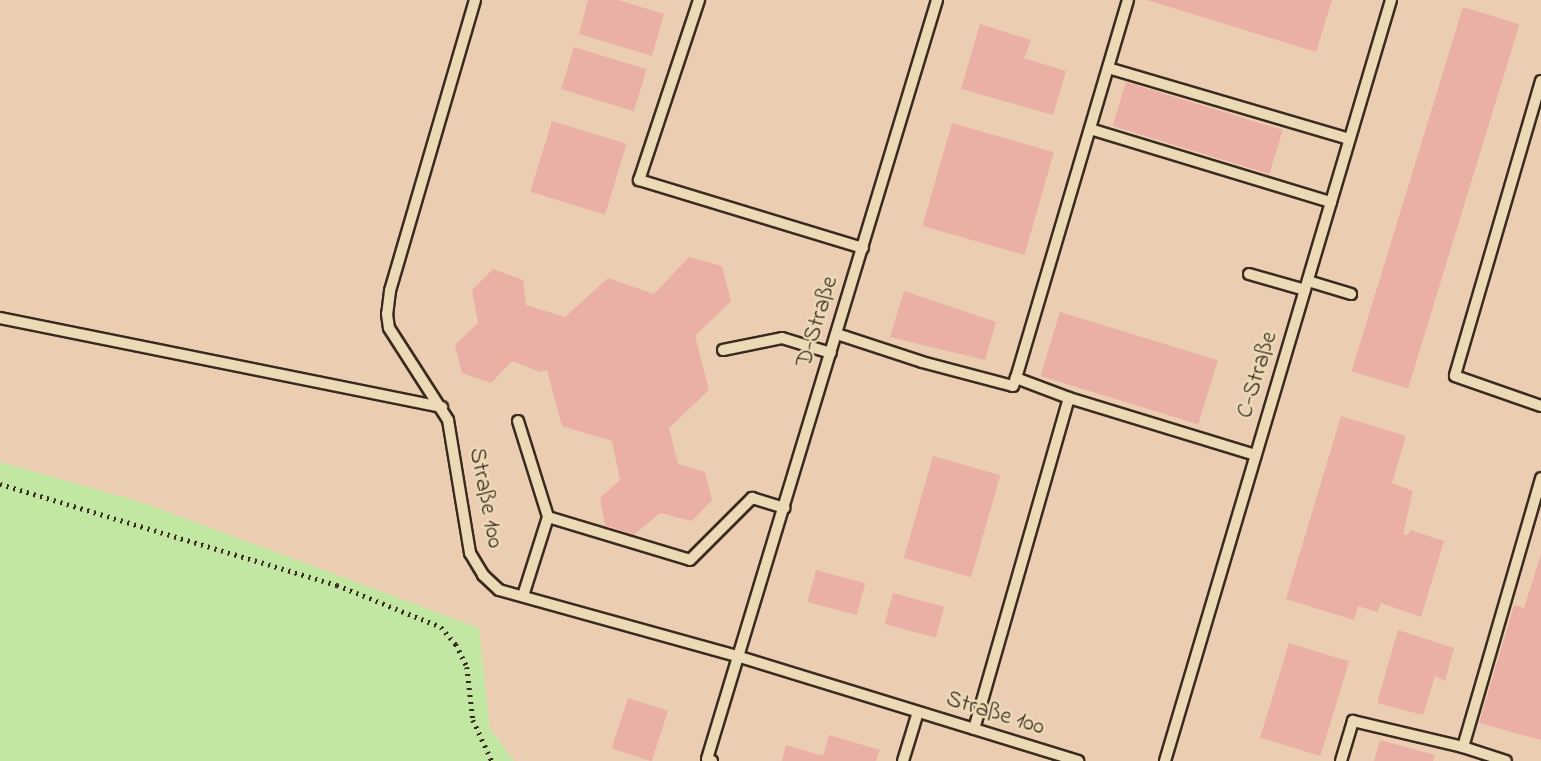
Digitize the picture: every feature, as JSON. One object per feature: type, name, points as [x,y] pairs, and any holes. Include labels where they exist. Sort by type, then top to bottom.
[{"type":"lane","name":"Straße 100","points":[[475,0],[394,279],[387,314],[390,328],[449,420],[470,553],[483,575],[499,590],[740,657],[1078,761]]},
{"type":"lane","points":[[699,0],[639,180],[863,247]]},
{"type":"lane","name":"D-Straße","points":[[712,761],[707,759],[937,0]]},
{"type":"lane","points":[[837,334],[922,362],[1013,386],[1128,0]]},
{"type":"lane","name":"C-Straße","points":[[1165,761],[1391,0]]},
{"type":"lane","points":[[1108,68],[1349,139]]},
{"type":"lane","points":[[1541,81],[1455,376],[1541,406]]},
{"type":"lane","points":[[1090,129],[1331,202]]},
{"type":"lane","points":[[1249,274],[1351,294]]},
{"type":"lane","points":[[0,318],[442,407]]},
{"type":"lane","points":[[723,350],[782,338],[831,353]]},
{"type":"lane","points":[[1016,378],[1069,398],[1256,455]]},
{"type":"lane","points":[[974,729],[1069,398]]},
{"type":"lane","points":[[518,421],[548,517],[523,596]]},
{"type":"lane","points":[[1463,747],[1541,478]]},
{"type":"lane","points":[[548,517],[690,560],[752,498],[785,508]]},
{"type":"lane","points":[[903,761],[918,712]]},
{"type":"lane","points":[[1341,761],[1353,721],[1463,747],[1506,761]]},
{"type":"path","points":[[0,484],[337,585],[440,627],[456,644],[467,667],[473,720],[492,761]]},
{"type":"shaded area","points":[[0,0],[1541,0],[1541,761],[514,761],[490,728],[478,628],[141,502],[0,462]]},
{"type":"green space","points":[[0,462],[141,502],[479,628],[490,728],[514,761],[0,761]]},
{"type":"building","points":[[588,0],[618,0],[664,14],[652,56],[579,34]]},
{"type":"building","points":[[1147,0],[1332,0],[1316,52]]},
{"type":"building","points":[[1463,7],[1519,24],[1408,389],[1352,371]]},
{"type":"building","points":[[980,24],[1031,40],[1024,58],[1066,71],[1053,115],[961,89]]},
{"type":"building","points":[[574,47],[647,69],[634,111],[561,89]]},
{"type":"building","points":[[1126,82],[1283,130],[1269,174],[1113,126]]},
{"type":"building","points":[[552,121],[627,144],[605,215],[530,192]]},
{"type":"building","points":[[952,123],[1054,152],[1024,255],[923,226]]},
{"type":"building","points":[[689,257],[722,266],[731,301],[695,336],[709,390],[669,428],[678,464],[705,472],[712,500],[692,521],[660,513],[634,535],[605,525],[600,498],[620,480],[612,441],[562,426],[547,370],[540,372],[512,361],[491,383],[462,373],[455,345],[478,323],[472,290],[493,269],[523,280],[526,305],[565,317],[608,278],[654,294]]},
{"type":"building","points":[[904,291],[996,322],[985,360],[890,337]]},
{"type":"building","points":[[1060,312],[1218,360],[1198,424],[1040,376]]},
{"type":"building","points":[[1341,416],[1406,436],[1392,483],[1413,491],[1403,534],[1408,535],[1410,530],[1444,541],[1421,617],[1381,603],[1377,612],[1358,606],[1354,620],[1286,599]]},
{"type":"building","points":[[933,456],[1000,475],[971,577],[904,558]]},
{"type":"building","points":[[1541,554],[1541,740],[1479,723],[1514,605],[1524,608]]},
{"type":"building","points":[[816,570],[865,583],[857,615],[807,602]]},
{"type":"building","points":[[893,593],[944,607],[936,638],[885,624]]},
{"type":"building","points":[[1398,630],[1454,648],[1445,681],[1435,676],[1423,715],[1377,703]]},
{"type":"building","points":[[1289,643],[1349,661],[1320,756],[1260,738]]},
{"type":"building","points":[[628,698],[668,711],[652,761],[612,748]]},
{"type":"building","points":[[829,735],[880,750],[876,761],[782,761],[786,745],[823,756]]},
{"type":"building","points":[[1380,740],[1435,755],[1433,761],[1374,761]]}]
